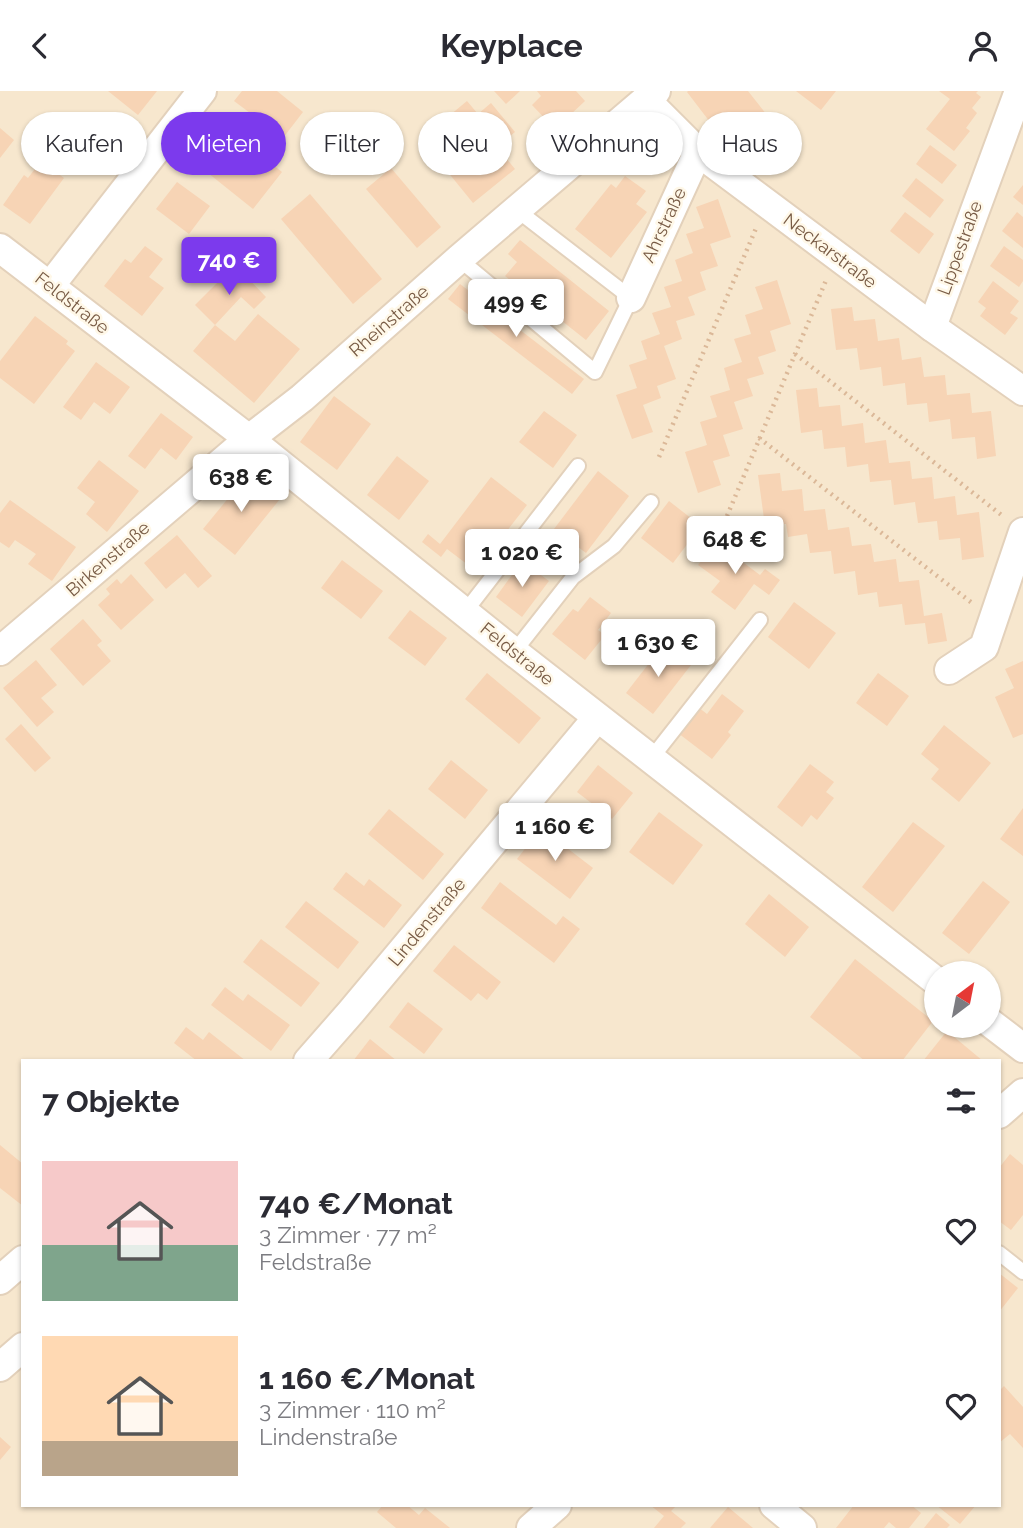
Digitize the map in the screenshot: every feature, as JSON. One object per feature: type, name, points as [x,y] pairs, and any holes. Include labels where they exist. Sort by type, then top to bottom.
[{"type":"street","points":[[50,286],[202,91]]},
{"type":"street","name":"Lippestraße","points":[[932,327],[1019,91]]},
{"type":"street","name":"Neckarstraße","points":[[651,96],[697,151]]},
{"type":"street","name":"Rheinstraße","points":[[248,439],[302,398],[459,259],[651,96]]},
{"type":"street","name":"Ahrstraße","points":[[631,298],[697,154]]},
{"type":"street","name":"Neckarstraße","points":[[729,175],[932,327],[1022,387]]},
{"type":"street","name":"Feldstraße","points":[[0,248],[248,439],[650,760],[924,972]]},
{"type":"street","name":"Birkenstraße","points":[[0,652],[248,439]]},
{"type":"street","points":[[949,670],[984,647],[1023,532]]},
{"type":"street","name":"Lindenstraße","points":[[310,1059],[597,718]]},
{"type":"street","points":[[1001,1031],[1023,1048]]},
{"type":"street","points":[[1001,1112],[1023,1093]]},
{"type":"street","points":[[0,1280],[21,1262]]},
{"type":"street","points":[[0,1367],[21,1349]]},
{"type":"street","points":[[531,1528],[555,1507]]},
{"type":"street","points":[[776,1507],[802,1528]]},
{"type":"lane","points":[[459,259],[595,372],[631,298],[517,210]]},
{"type":"lane","points":[[465,612],[578,466]]},
{"type":"lane","points":[[514,652],[573,577],[614,546],[651,502]]},
{"type":"lane","points":[[650,760],[760,619]]},
{"type":"lane","points":[[1001,1255],[1023,1272]]},
{"type":"path","points":[[659,457],[766,203]]},
{"type":"path","points":[[727,516],[836,255]]},
{"type":"path","points":[[795,354],[1023,532]]},
{"type":"path","points":[[759,439],[993,620]]},
{"type":"shaded area","points":[[0,91],[1023,91],[1023,1528],[0,1528]]},
{"type":"building","points":[[108,91],[157,91],[140,112],[134,112]]},
{"type":"building","points":[[242,91],[277,91],[303,112],[300,112],[286,134],[286,112],[249,112],[234,101]]},
{"type":"building","points":[[494,91],[520,91],[506,104]]},
{"type":"building","points":[[537,91],[576,91],[585,101],[573,112],[539,112],[532,105],[541,96]]},
{"type":"building","points":[[748,91],[765,112],[702,112],[687,92]]},
{"type":"building","points":[[796,91],[836,91],[821,110]]},
{"type":"building","points":[[939,91],[978,91],[976,93],[981,97],[972,108],[977,113],[966,128],[970,131],[954,151],[926,129],[950,99]]},
{"type":"building","points":[[467,101],[476,112],[454,112]]},
{"type":"building","points":[[491,103],[498,112],[480,112]]},
{"type":"building","points":[[0,128],[14,140],[0,158]]},
{"type":"building","points":[[930,145],[957,165],[942,184],[916,164]]},
{"type":"building","points":[[24,175],[28,178],[30,175],[60,175],[64,178],[30,224],[3,205]]},
{"type":"building","points":[[210,175],[280,175],[253,209]]},
{"type":"building","points":[[383,175],[397,175],[441,227],[417,248],[366,189]]},
{"type":"building","points":[[450,175],[508,175],[473,203]]},
{"type":"building","points":[[625,176],[646,191],[636,204],[647,212],[611,258],[575,229],[611,184],[616,188]]},
{"type":"building","points":[[916,178],[944,200],[930,218],[902,196]]},
{"type":"building","points":[[177,182],[210,206],[189,234],[156,209]]},
{"type":"building","points":[[1023,185],[1023,205],[1013,197]]},
{"type":"building","points":[[310,194],[382,279],[353,304],[281,219]]},
{"type":"building","points":[[718,199],[731,237],[710,244],[718,266],[700,272],[706,290],[688,297],[695,315],[676,321],[682,339],[664,346],[676,379],[657,386],[661,398],[643,405],[653,432],[632,439],[616,395],[637,388],[629,365],[647,359],[641,341],[660,334],[652,313],[671,307],[664,287],[682,281],[675,260],[693,253],[686,234],[704,228],[696,207]]},
{"type":"building","points":[[905,212],[934,234],[919,254],[890,231]]},
{"type":"building","points":[[1017,212],[1023,217],[1023,248],[1002,231]]},
{"type":"building","points":[[520,240],[609,311],[586,340],[505,276],[517,262],[508,254]]},
{"type":"building","points":[[145,246],[163,259],[149,277],[164,288],[142,316],[104,286],[125,259],[131,263]]},
{"type":"building","points":[[1004,246],[1023,260],[1023,281],[1019,287],[990,266]]},
{"type":"building","points":[[242,272],[266,297],[254,309],[241,297],[215,325],[195,305],[226,274],[233,281]]},
{"type":"building","points":[[777,280],[791,324],[770,331],[776,351],[758,357],[764,374],[747,379],[753,396],[734,402],[743,429],[723,435],[730,456],[713,461],[721,485],[698,493],[685,452],[707,445],[700,422],[717,417],[710,396],[730,390],[724,368],[742,362],[734,339],[751,334],[745,315],[763,309],[755,287]]},
{"type":"building","points":[[993,281],[1019,301],[1010,313],[1018,318],[1005,335],[980,316],[986,308],[978,302]]},
{"type":"building","points":[[460,284],[584,379],[572,394],[448,299]]},
{"type":"building","points":[[852,307],[854,321],[875,319],[878,341],[899,338],[902,360],[921,357],[924,377],[945,375],[947,395],[970,393],[972,413],[991,411],[996,456],[977,459],[975,437],[952,439],[950,419],[929,422],[927,403],[907,405],[905,383],[883,386],[881,367],[860,370],[857,348],[836,350],[831,309]]},
{"type":"building","points":[[258,314],[300,349],[254,403],[193,351],[215,325],[235,341]]},
{"type":"building","points":[[35,316],[68,341],[66,344],[75,351],[34,404],[0,378],[0,361]]},
{"type":"building","points":[[96,362],[130,387],[110,414],[94,402],[81,420],[63,407]]},
{"type":"building","points":[[817,388],[819,407],[840,405],[842,426],[863,423],[865,443],[886,440],[889,463],[910,461],[912,479],[932,477],[934,499],[955,496],[957,515],[979,512],[984,557],[962,560],[960,538],[939,540],[937,521],[918,523],[915,502],[894,505],[891,480],[870,482],[868,464],[847,467],[845,447],[824,449],[822,430],[801,433],[796,390]]},
{"type":"building","points":[[334,396],[371,424],[337,470],[300,442]]},
{"type":"building","points":[[544,411],[577,435],[553,468],[519,442]]},
{"type":"building","points":[[161,413],[193,437],[176,460],[161,448],[145,469],[128,456]]},
{"type":"building","points":[[397,456],[429,481],[399,520],[367,495]]},
{"type":"building","points":[[99,460],[139,491],[107,532],[86,514],[95,502],[77,488]]},
{"type":"building","points":[[598,471],[629,496],[586,553],[554,529]]},
{"type":"building","points":[[780,473],[782,491],[802,489],[804,511],[825,509],[828,530],[849,527],[852,546],[871,544],[874,562],[896,559],[899,582],[919,580],[924,616],[942,613],[947,641],[928,644],[925,623],[905,625],[902,604],[879,607],[877,592],[858,595],[855,571],[834,574],[831,551],[810,553],[807,534],[788,537],[786,524],[765,526],[758,475]]},
{"type":"building","points":[[248,474],[280,499],[235,555],[203,529]]},
{"type":"building","points":[[491,477],[527,505],[476,571],[447,549],[441,557],[422,542],[428,534],[440,544]]},
{"type":"building","points":[[10,500],[76,547],[52,581],[28,564],[36,554],[15,540],[9,548],[0,542],[0,513]]},
{"type":"building","points":[[669,501],[701,526],[673,563],[641,538]]},
{"type":"building","points":[[177,535],[212,576],[198,588],[185,573],[166,589],[144,563]]},
{"type":"building","points":[[716,542],[760,575],[765,569],[780,580],[769,595],[754,584],[735,610],[711,592],[720,581],[698,565]]},
{"type":"building","points":[[342,560],[383,591],[361,619],[321,588]]},
{"type":"building","points":[[522,561],[549,581],[522,617],[496,597]]},
{"type":"building","points":[[131,574],[154,600],[121,630],[98,605],[110,594],[106,589],[117,579],[121,584]]},
{"type":"building","points":[[590,597],[611,613],[598,630],[605,635],[585,660],[552,634],[573,609],[578,612]]},
{"type":"building","points":[[794,602],[836,633],[809,669],[768,637]]},
{"type":"building","points":[[410,610],[447,638],[425,666],[388,638]]},
{"type":"building","points":[[83,619],[102,641],[97,645],[111,661],[83,686],[50,649]]},
{"type":"building","points":[[664,644],[691,665],[653,714],[626,693]]},
{"type":"building","points":[[36,660],[57,685],[41,698],[54,712],[37,727],[3,688]]},
{"type":"building","points":[[1023,661],[1023,734],[1013,738],[995,697],[1014,688],[1005,669]]},
{"type":"building","points":[[487,673],[541,718],[519,744],[465,699]]},
{"type":"building","points":[[878,673],[909,696],[887,726],[856,703]]},
{"type":"building","points":[[722,694],[744,711],[728,732],[731,735],[712,759],[678,733],[698,707],[707,714]]},
{"type":"building","points":[[21,724],[51,758],[35,772],[5,739]]},
{"type":"building","points":[[944,725],[991,763],[959,802],[931,779],[939,769],[921,754]]},
{"type":"building","points":[[451,760],[488,790],[465,819],[428,789]]},
{"type":"building","points":[[810,764],[834,782],[826,792],[834,798],[817,820],[811,815],[802,827],[777,807]]},
{"type":"building","points":[[598,765],[633,793],[612,819],[577,792]]},
{"type":"building","points":[[1023,808],[1023,856],[1000,839]]},
{"type":"building","points":[[389,809],[444,854],[423,880],[368,834]]},
{"type":"building","points":[[659,812],[703,845],[673,885],[629,852]]},
{"type":"building","points":[[913,822],[945,846],[893,912],[862,887]]},
{"type":"building","points":[[541,828],[593,868],[570,899],[517,859]]},
{"type":"building","points":[[346,872],[364,886],[369,879],[402,905],[384,928],[333,889]]},
{"type":"building","points":[[983,881],[1010,902],[969,954],[942,933]]},
{"type":"building","points":[[500,882],[556,925],[563,916],[580,929],[554,963],[481,908]]},
{"type":"building","points":[[769,894],[809,927],[785,957],[745,924]]},
{"type":"building","points":[[306,901],[359,942],[338,969],[285,927]]},
{"type":"building","points":[[261,939],[320,983],[301,1007],[243,962]]},
{"type":"building","points":[[454,945],[501,982],[487,1000],[478,993],[471,1001],[433,971]]},
{"type":"building","points":[[855,959],[924,1014],[924,1033],[904,1059],[862,1059],[810,1017]]},
{"type":"building","points":[[225,987],[243,1001],[248,994],[290,1025],[271,1051],[211,1005]]},
{"type":"building","points":[[408,1002],[443,1029],[424,1054],[389,1027]]},
{"type":"building","points":[[186,1027],[203,1040],[209,1032],[243,1059],[194,1059],[174,1043]]},
{"type":"building","points":[[941,1038],[955,1038],[981,1059],[925,1059]]},
{"type":"building","points":[[370,1039],[395,1059],[355,1059]]},
{"type":"building","points":[[0,1145],[21,1162],[21,1204],[0,1188]]},
{"type":"building","points":[[1010,1154],[1023,1165],[1023,1215],[1011,1230],[1001,1222],[1001,1165]]},
{"type":"building","points":[[1001,1275],[1018,1288],[1001,1309]]},
{"type":"building","points":[[1004,1386],[1023,1407],[1023,1448],[1010,1434],[1001,1441],[1001,1389]]},
{"type":"building","points":[[0,1437],[11,1447],[0,1460]]},
{"type":"building","points":[[381,1507],[409,1507],[419,1515],[425,1508],[450,1528],[396,1528],[377,1512]]},
{"type":"building","points":[[653,1507],[675,1507],[671,1511],[686,1523],[681,1528],[654,1528],[664,1516]]},
{"type":"building","points":[[728,1507],[753,1528],[710,1528]]},
{"type":"building","points":[[852,1507],[914,1507],[921,1513],[909,1528],[896,1528],[889,1522],[884,1528],[836,1528]]},
{"type":"building","points":[[939,1507],[974,1507],[960,1524]]},
{"type":"building","points":[[936,1513],[950,1525],[947,1528],[924,1528]]}]
